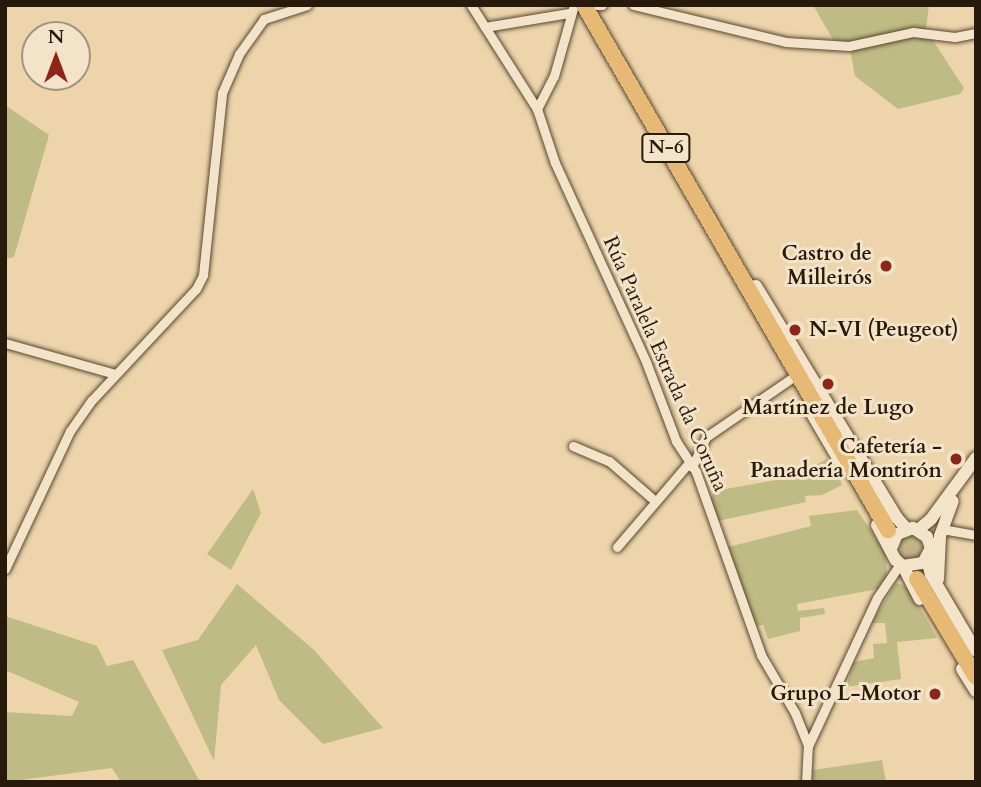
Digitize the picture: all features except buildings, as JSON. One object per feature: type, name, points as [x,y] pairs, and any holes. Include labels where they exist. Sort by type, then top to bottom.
[{"type":"highway","name":"N-6","points":[[584,5],[752,289],[902,529]]},
{"type":"highway","name":"N-6","points":[[599,5],[752,289]]},
{"type":"highway","points":[[976,663],[920,577],[976,677]]},
{"type":"main road","points":[[752,289],[792,378],[976,691]]},
{"type":"main road","points":[[891,549],[894,538],[902,529],[931,519],[976,458]]},
{"type":"main road","points":[[976,472],[953,501],[930,543],[927,558],[939,587],[976,651]]},
{"type":"main road","points":[[939,587],[942,530],[953,501]]},
{"type":"main road","points":[[902,529],[930,543]]},
{"type":"main road","points":[[901,565],[916,566],[927,558]]},
{"type":"street","points":[[5,569],[70,431],[115,374],[196,289],[203,275],[217,122],[229,73],[264,19],[307,5]]},
{"type":"street","name":"Rúa Paralela Estrada da Coruña","points":[[471,5],[537,109],[555,163],[690,465],[761,655],[795,713],[808,746]]},
{"type":"street","points":[[633,5],[786,42],[849,46],[914,32],[955,37],[976,33]]},
{"type":"street","points":[[485,27],[571,9],[554,76],[537,109]]},
{"type":"street","points":[[5,343],[115,374]]},
{"type":"street","points":[[617,547],[654,500],[690,465],[706,437],[792,378]]},
{"type":"street","points":[[573,446],[609,461],[654,500]]},
{"type":"street","points":[[942,530],[976,535]]},
{"type":"street","points":[[806,782],[808,746],[877,598],[901,565]]},
{"type":"shaded area","points":[[813,5],[929,5],[926,30],[964,88],[960,94],[898,109],[855,76],[849,43],[835,43]]},
{"type":"shaded area","points":[[5,105],[49,135],[14,257],[5,259]]},
{"type":"shaded area","points":[[827,459],[835,464],[842,485],[822,495],[805,496],[806,502],[718,521],[710,501],[714,491],[793,477]]},
{"type":"shaded area","points":[[253,489],[261,513],[231,570],[207,554]]},
{"type":"shaded area","points":[[857,510],[886,553],[887,576],[878,589],[797,604],[798,611],[824,608],[825,614],[800,618],[800,631],[768,639],[763,625],[755,626],[728,547],[811,526],[809,516]]},
{"type":"shaded area","points":[[911,536],[919,539],[922,547],[919,555],[911,558],[903,555],[900,547],[903,539]]},
{"type":"shaded area","points":[[896,583],[908,587],[937,638],[897,642],[901,679],[846,687],[854,662],[874,658],[873,644],[887,643],[885,623],[871,623]]},
{"type":"shaded area","points":[[237,584],[314,650],[383,728],[323,744],[279,700],[256,645],[221,685],[214,761],[162,650],[198,640]]},
{"type":"shaded area","points":[[5,616],[97,646],[107,666],[133,660],[200,782],[121,782],[112,768],[5,782],[5,712],[72,716],[79,702],[5,670]]},
{"type":"shaded area","points":[[882,760],[886,782],[813,782],[813,770]]},
{"type":"tunnel","points":[[894,527],[923,576]]},
{"type":"place","name":"Castro de Milleirós","points":[[886,266]]},
{"type":"place","name":"N-VI (Peugeot)","points":[[795,330]]},
{"type":"place","name":"Martínez de Lugo","points":[[828,384]]},
{"type":"place","name":"Cafetería - Panadería Montirón","points":[[956,459]]},
{"type":"place","name":"Grupo L-Motor","points":[[935,694]]}]
